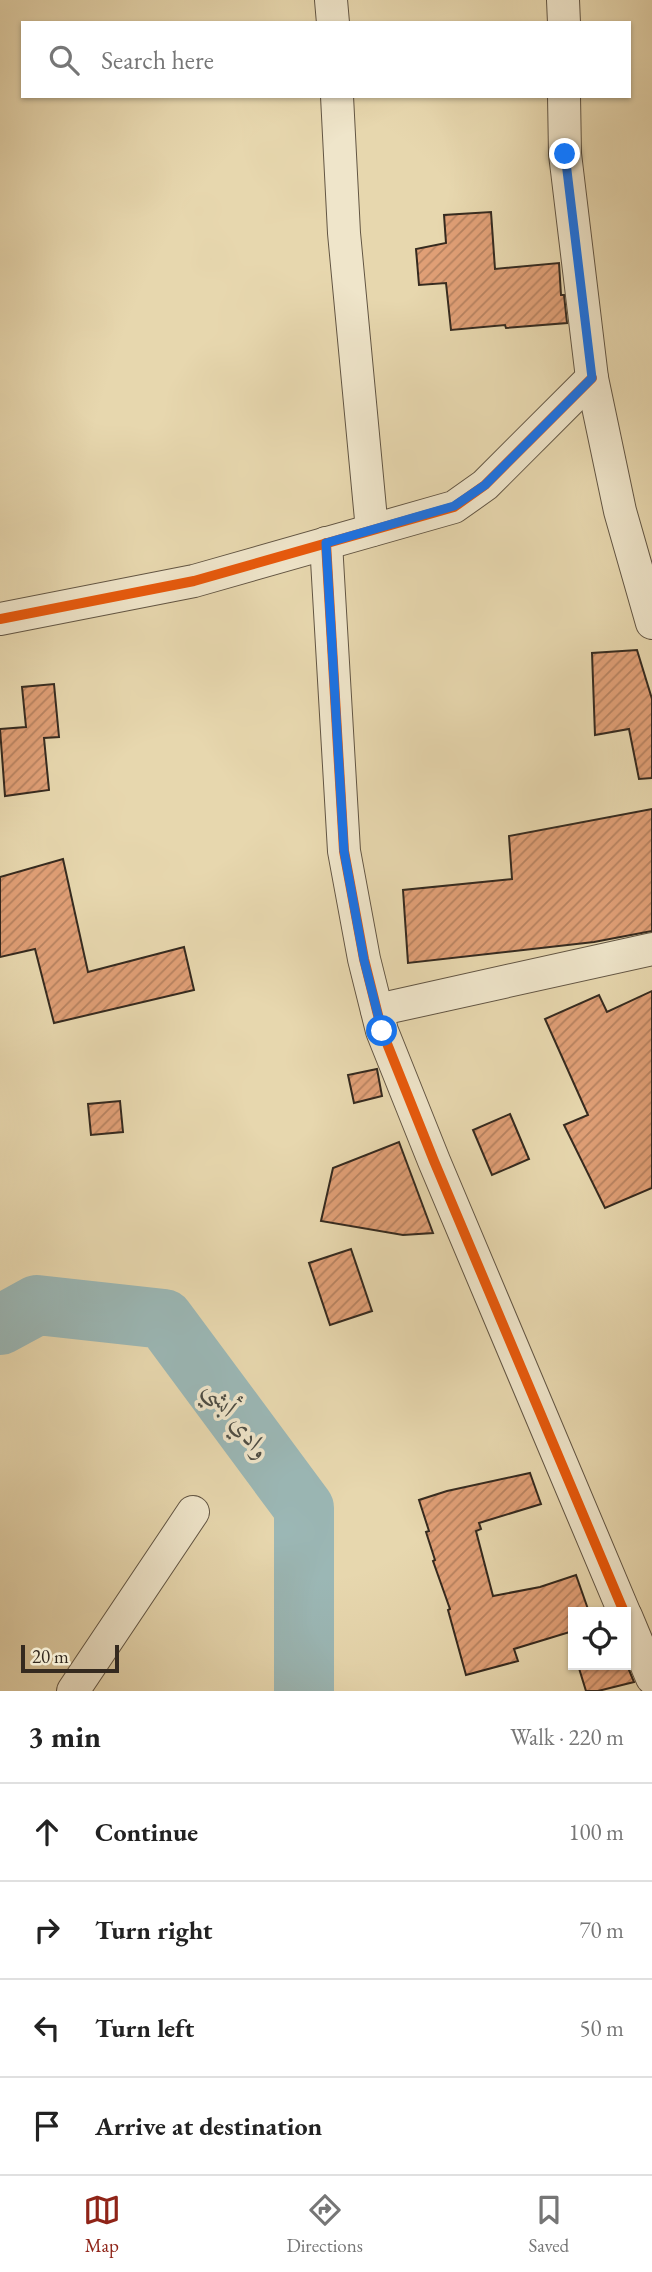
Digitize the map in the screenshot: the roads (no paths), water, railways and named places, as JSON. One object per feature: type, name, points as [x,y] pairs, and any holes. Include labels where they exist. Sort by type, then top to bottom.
[{"type":"street","points":[[331,0],[333,21]]},
{"type":"street","points":[[563,0],[564,21]]},
{"type":"street","points":[[337,98],[344,233],[372,530]]},
{"type":"street","points":[[565,98],[565,154],[592,378],[620,512],[652,623]]},
{"type":"street","points":[[0,619],[194,581],[454,506],[485,485],[592,378]]},
{"type":"street","points":[[326,543],[344,851],[364,960],[382,1031],[622,1607]]},
{"type":"street","points":[[377,1010],[652,949]]},
{"type":"street","points":[[73,1691],[193,1512]]},
{"type":"street","points":[[631,1628],[652,1678]]},
{"type":"waterway","name":"وادي أبشي","points":[[0,1325],[37,1305],[164,1319],[304,1508],[304,1691]]}]
